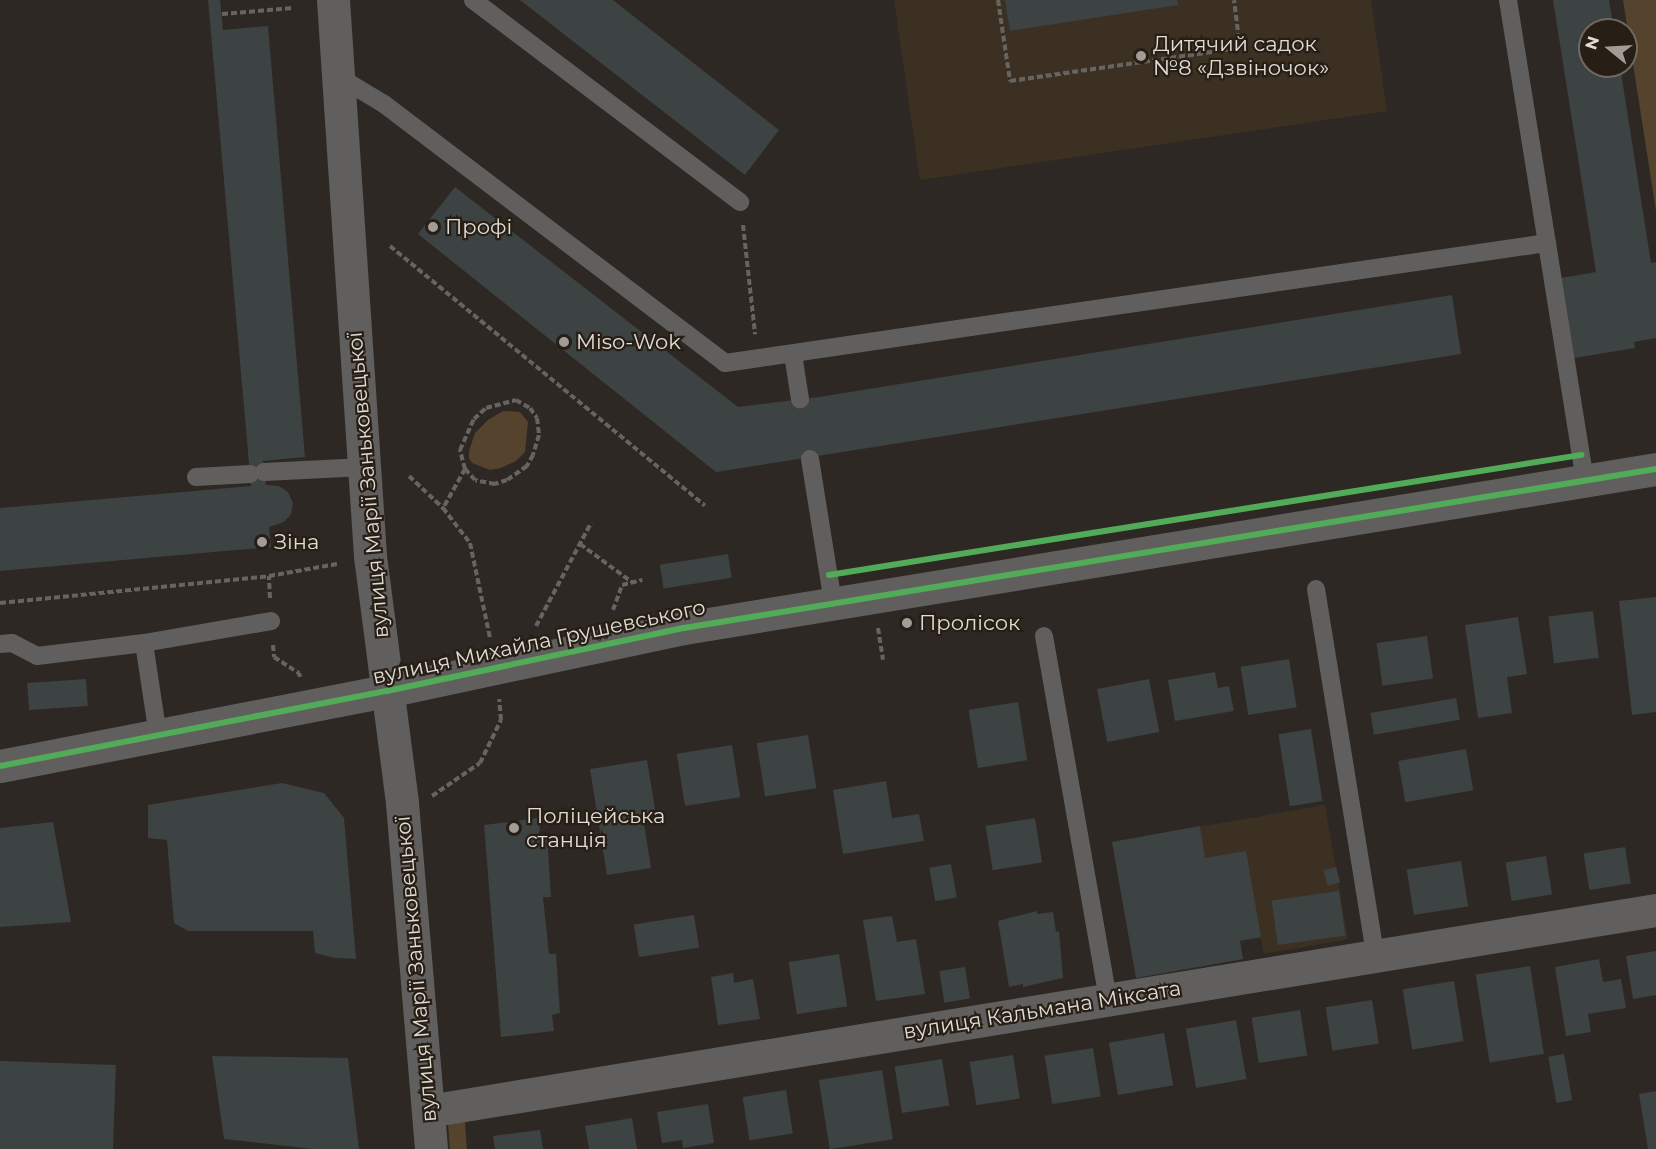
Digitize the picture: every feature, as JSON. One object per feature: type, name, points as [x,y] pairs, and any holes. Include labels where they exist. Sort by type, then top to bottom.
[{"type":"street","name":"вулиця Марії Заньковецької","points":[[333,0],[370,556],[402,802],[431,1149]]},
{"type":"street","name":"вулиця Михайла Грушевського","points":[[0,766],[387,691],[684,628],[1656,469]]},
{"type":"street","name":"вулиця Кальмана Міксата","points":[[428,1111],[1375,954],[1656,910]]},
{"type":"lane","points":[[473,0],[740,201]]},
{"type":"lane","points":[[1508,0],[1585,481]]},
{"type":"lane","points":[[339,77],[384,104],[725,363],[1547,243]]},
{"type":"lane","points":[[793,354],[800,399]]},
{"type":"lane","points":[[810,459],[833,603]]},
{"type":"lane","points":[[196,477],[365,467]]},
{"type":"lane","points":[[1316,589],[1375,954]]},
{"type":"lane","points":[[0,644],[12,643],[37,656],[144,643],[271,621]]},
{"type":"lane","points":[[1044,636],[1108,1000]]},
{"type":"lane","points":[[144,643],[158,736]]},
{"type":"path","points":[[998,0],[1010,81],[1240,48],[1234,0]]},
{"type":"path","points":[[222,14],[293,8]]},
{"type":"path","points":[[740,201],[758,359]]},
{"type":"path","points":[[390,246],[705,506]]},
{"type":"path","points":[[443,508],[465,469],[460,450],[474,419],[486,408],[516,400],[530,408],[537,417],[538,435],[527,466],[507,480],[495,484],[475,480],[465,469]]},
{"type":"path","points":[[409,476],[443,508],[470,543],[490,639],[501,636]]},
{"type":"path","points":[[546,626],[535,629],[591,523]]},
{"type":"path","points":[[580,544],[633,582]]},
{"type":"path","points":[[0,603],[269,576]]},
{"type":"path","points":[[612,612],[622,585],[642,580]]},
{"type":"path","points":[[428,798],[480,763],[501,720],[498,692]]},
{"type":"shaded area","name":"Дитячий садок №8 «Дзвіночок»","points":[[894,0],[1371,0],[1387,111],[920,180]]},
{"type":"shaded area","points":[[1623,0],[1656,0],[1656,211],[1635,78],[1638,78],[1638,18],[1626,18]]},
{"type":"shaded area","points":[[503,411],[520,412],[528,422],[525,452],[516,461],[501,468],[490,470],[472,463],[469,451],[475,433],[488,420]]},
{"type":"shaded area","points":[[1325,805],[1348,939],[1264,954],[1261,938],[1243,940],[1240,941],[1243,959],[1136,978],[1112,842]]},
{"type":"shaded area","points":[[465,1122],[467,1149],[450,1149],[448,1123]]},
{"type":"building","points":[[208,0],[220,0],[223,30],[268,26],[305,457],[263,461],[266,485],[279,486],[288,492],[293,503],[291,514],[284,522],[269,527],[271,547],[0,571],[0,508],[251,486]]},
{"type":"building","points":[[520,0],[613,0],[779,130],[745,175]]},
{"type":"building","points":[[1005,0],[1177,0],[1178,5],[1010,31]]},
{"type":"building","points":[[1553,0],[1609,0],[1612,18],[1578,18],[1578,78],[1622,78],[1651,263],[1656,262],[1656,338],[1634,342],[1635,348],[1574,358],[1561,278],[1596,272]]},
{"type":"building","points":[[455,187],[738,407],[819,397],[1452,295],[1461,354],[716,472],[418,234]]},
{"type":"building","points":[[728,554],[732,578],[664,588],[660,565]]},
{"type":"building","points":[[1656,597],[1656,712],[1632,715],[1619,601]]},
{"type":"building","points":[[1593,611],[1599,658],[1554,663],[1548,616]]},
{"type":"building","points":[[1518,617],[1527,674],[1507,677],[1512,713],[1478,718],[1465,625]]},
{"type":"building","points":[[1427,636],[1433,679],[1382,686],[1376,643]]},
{"type":"building","points":[[1289,659],[1297,707],[1248,715],[1241,667]]},
{"type":"building","points":[[1215,672],[1218,688],[1229,686],[1234,711],[1175,721],[1168,680]]},
{"type":"building","points":[[86,679],[88,706],[29,710],[27,683]]},
{"type":"building","points":[[1149,679],[1159,732],[1107,742],[1097,689]]},
{"type":"building","points":[[1456,698],[1460,720],[1374,735],[1370,713]]},
{"type":"building","points":[[1018,702],[1027,760],[978,768],[969,710]]},
{"type":"building","points":[[1311,729],[1322,801],[1290,806],[1278,734]]},
{"type":"building","points":[[808,735],[816,788],[765,796],[757,743]]},
{"type":"building","points":[[732,745],[740,797],[685,806],[677,754]]},
{"type":"building","points":[[1466,749],[1473,790],[1405,802],[1398,761]]},
{"type":"building","points":[[647,760],[656,815],[643,817],[651,868],[607,875],[590,769]]},
{"type":"building","points":[[886,781],[892,818],[919,814],[924,841],[843,854],[833,790]]},
{"type":"building","points":[[282,783],[324,793],[344,818],[356,959],[335,958],[315,953],[313,931],[188,931],[174,923],[167,840],[148,838],[148,805]]},
{"type":"building","points":[[539,818],[540,835],[547,835],[551,897],[543,897],[549,954],[556,954],[560,1013],[552,1015],[554,1031],[501,1037],[484,825]]},
{"type":"building","points":[[1035,818],[1042,862],[993,870],[986,826]]},
{"type":"building","points":[[53,822],[71,922],[0,927],[0,828]]},
{"type":"building","points":[[1200,826],[1205,858],[1246,851],[1261,937],[1240,941],[1243,959],[1136,978],[1112,842]]},
{"type":"building","points":[[1625,847],[1631,884],[1589,890],[1584,854]]},
{"type":"building","points":[[1546,856],[1552,895],[1512,901],[1506,862]]},
{"type":"building","points":[[1461,861],[1468,906],[1414,915],[1407,870]]},
{"type":"building","points":[[951,864],[957,897],[935,901],[929,868]]},
{"type":"building","points":[[1336,867],[1340,882],[1328,886],[1323,870]]},
{"type":"building","points":[[1339,891],[1345,936],[1278,945],[1272,900]]},
{"type":"building","points":[[1037,911],[1037,914],[1053,912],[1056,932],[1059,931],[1063,978],[1023,987],[1023,984],[1009,987],[998,921]]},
{"type":"building","points":[[694,915],[699,948],[639,957],[634,925]]},
{"type":"building","points":[[892,916],[897,942],[916,939],[925,994],[876,1001],[863,920]]},
{"type":"building","points":[[1656,951],[1656,995],[1633,999],[1626,956]]},
{"type":"building","points":[[839,954],[847,1006],[797,1014],[789,962]]},
{"type":"building","points":[[1599,959],[1603,982],[1621,979],[1626,1008],[1588,1014],[1591,1032],[1566,1036],[1555,967]]},
{"type":"building","points":[[1530,966],[1544,1054],[1490,1063],[1476,975]]},
{"type":"building","points":[[965,967],[970,999],[944,1003],[939,971]]},
{"type":"building","points":[[733,973],[734,983],[753,979],[760,1019],[718,1025],[711,977]]},
{"type":"building","points":[[1454,981],[1464,1041],[1412,1049],[1403,989]]},
{"type":"building","points":[[1372,1000],[1379,1043],[1332,1051],[1326,1007]]},
{"type":"building","points":[[1300,1010],[1307,1055],[1259,1063],[1252,1018]]},
{"type":"building","points":[[1236,1020],[1246,1079],[1196,1088],[1186,1029]]},
{"type":"building","points":[[1164,1033],[1173,1085],[1118,1095],[1109,1043]]},
{"type":"building","points":[[1093,1048],[1101,1096],[1052,1104],[1045,1056]]},
{"type":"building","points":[[1564,1054],[1572,1100],[1556,1103],[1548,1057]]},
{"type":"building","points":[[1013,1055],[1020,1098],[976,1105],[970,1062]]},
{"type":"building","points":[[212,1056],[348,1058],[359,1149],[313,1149],[224,1139]]},
{"type":"building","points":[[942,1059],[949,1105],[902,1113],[895,1067]]},
{"type":"building","points":[[0,1061],[116,1065],[113,1149],[0,1149]]},
{"type":"building","points":[[882,1070],[893,1139],[830,1149],[819,1080]]},
{"type":"building","points":[[786,1090],[793,1133],[749,1140],[743,1097]]},
{"type":"building","points":[[1656,1091],[1656,1149],[1648,1149],[1639,1094]]},
{"type":"building","points":[[708,1104],[714,1143],[683,1148],[682,1140],[662,1143],[657,1112]]},
{"type":"building","points":[[632,1118],[637,1149],[589,1149],[585,1126]]},
{"type":"building","points":[[540,1130],[543,1149],[495,1149],[493,1136]]},
{"type":"cycle path","points":[[829,575],[1581,455]]},
{"type":"cycle path","points":[[0,766],[387,691],[684,628],[1656,469]]},
{"type":"place","name":"Дитячий садок №8 «Дзвіночок»","points":[[1141,56]]},
{"type":"place","name":"Профі","points":[[433,227]]},
{"type":"place","name":"Miso-Wok","points":[[564,342]]},
{"type":"place","name":"Зіна","points":[[262,542]]},
{"type":"place","name":"Пролісок","points":[[907,623]]},
{"type":"place","name":"Поліцейська станція","points":[[514,828]]}]
